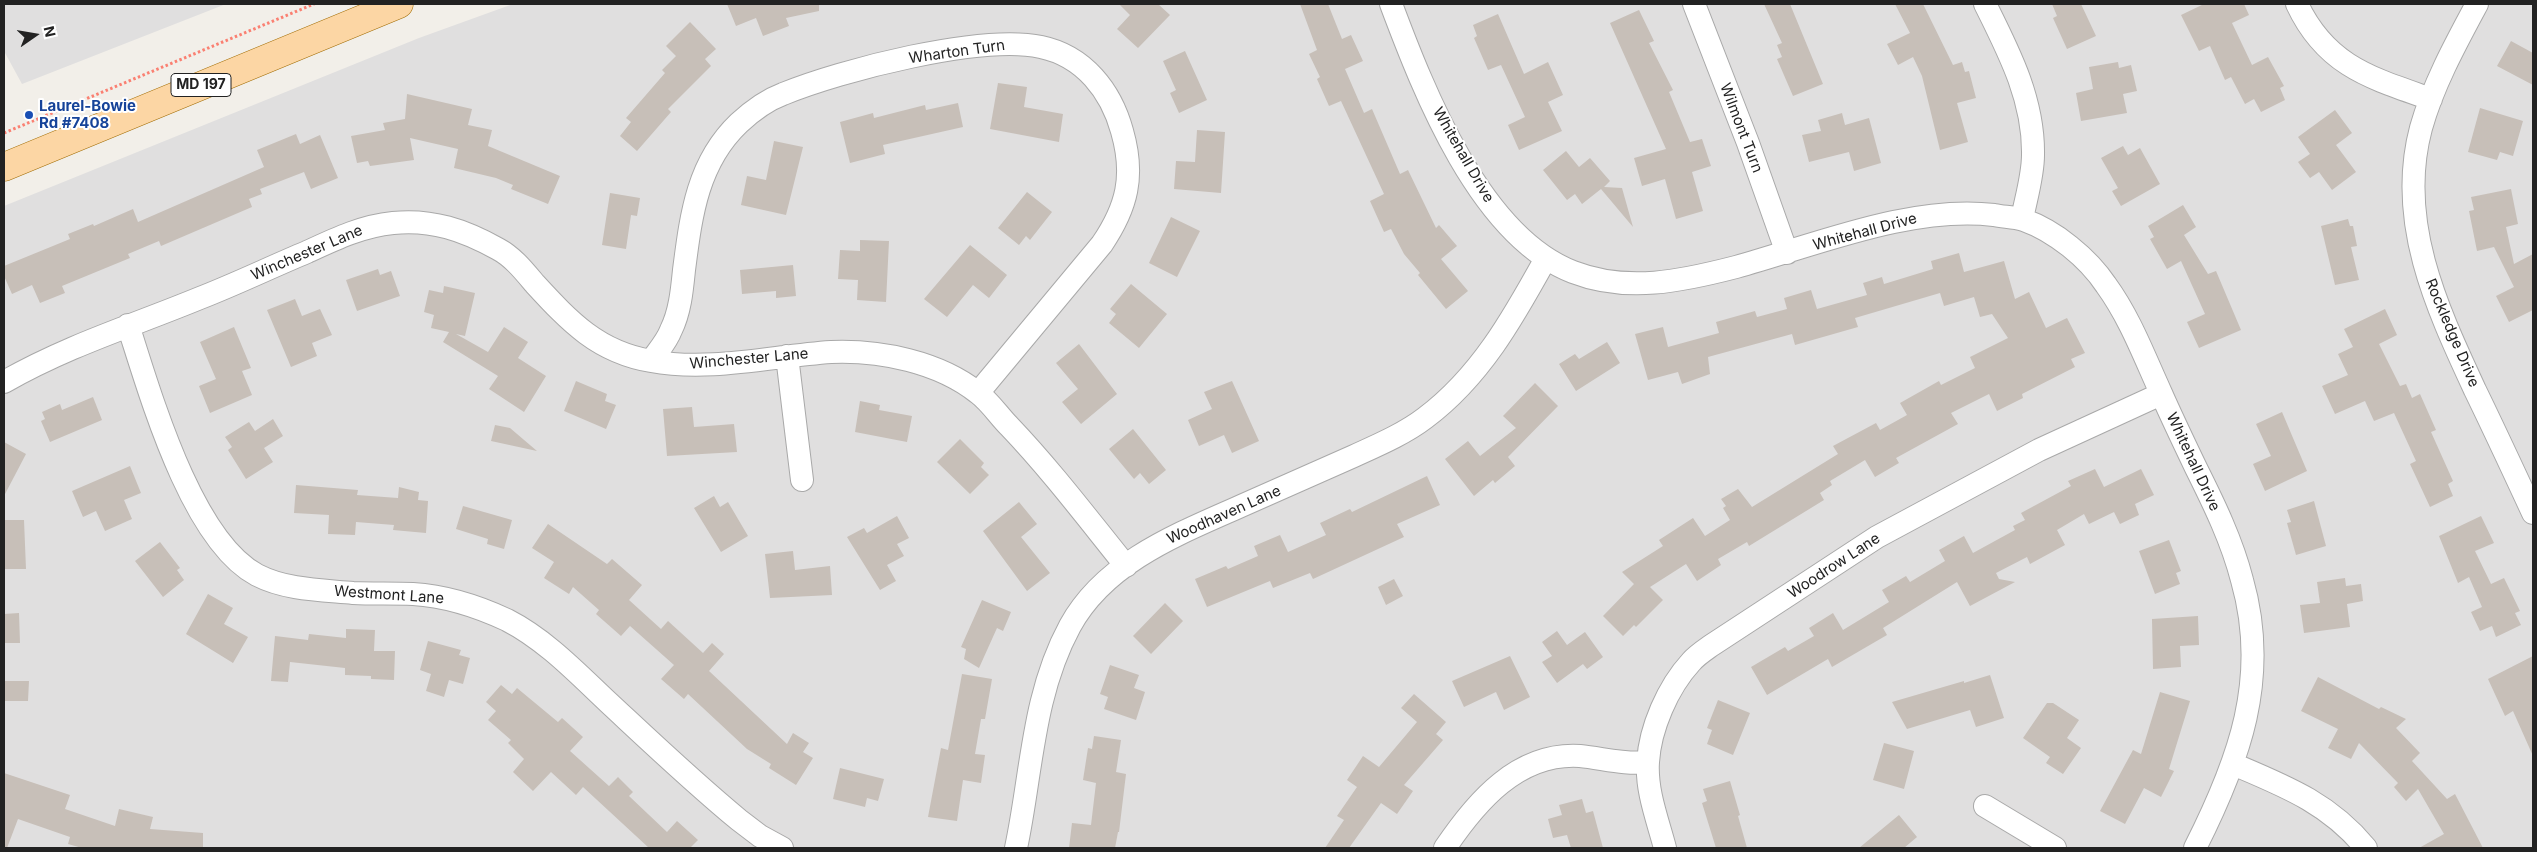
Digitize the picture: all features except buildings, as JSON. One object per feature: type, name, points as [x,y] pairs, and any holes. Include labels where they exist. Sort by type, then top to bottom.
[{"type":"main road","name":"MD 197","points":[[4,168],[399,4]]},
{"type":"street","name":"Whitehall Drive","points":[[1391,4],[1408,50],[1465,165],[1487,200],[1512,232],[1545,260],[1576,274],[1631,285],[1678,280],[1787,253],[1895,221],[1950,213],[1982,214],[2022,219],[2070,248],[2085,260],[2104,282],[2125,314],[2228,537],[2248,605],[2252,626],[2253,671],[2248,716],[2233,764],[2195,848]]},
{"type":"street","name":"Wilmont Turn","points":[[1694,4],[1748,142],[1787,253]]},
{"type":"street","points":[[1985,4],[2019,76],[2031,121],[2033,157],[2022,219]]},
{"type":"street","points":[[2297,4],[2313,34],[2344,61],[2386,83],[2431,99]]},
{"type":"street","name":"Rockledge Drive","points":[[2477,4],[2431,99],[2421,129],[2414,181],[2418,239],[2433,296],[2533,513]]},
{"type":"street","name":"Wharton Turn","points":[[651,361],[671,332],[676,316],[682,290],[689,227],[700,182],[708,164],[725,138],[752,112],[783,94],[850,72],[922,56],[985,46],[1018,44],[1042,47],[1059,53],[1088,71],[1100,83],[1111,101],[1123,134],[1128,160],[1123,205],[1118,221],[1102,244],[1035,328],[978,393]]},
{"type":"street","name":"Winchester Lane","points":[[4,382],[34,365],[128,325],[198,299],[358,230],[390,223],[425,223],[445,226],[466,232],[501,250],[514,260],[561,313],[580,330],[616,352],[651,361],[696,366],[787,356],[874,352],[901,357],[943,374],[978,393],[1025,443],[1126,566]]},
{"type":"street","name":"Woodhaven Lane","points":[[1016,848],[1025,809],[1033,738],[1051,666],[1079,611],[1104,584],[1126,566],[1192,526],[1372,447],[1426,418],[1461,386],[1488,355],[1545,260]]},
{"type":"street","name":"Westmont Lane","points":[[128,325],[170,448],[197,505],[222,544],[244,566],[272,581],[299,588],[444,598],[468,604],[508,620],[534,636],[566,662],[739,820],[760,836],[782,848]]},
{"type":"street","points":[[787,356],[802,480]]},
{"type":"street","name":"Woodrow Lane","points":[[1665,848],[1654,806],[1648,762],[1657,725],[1670,694],[1692,660],[1877,537],[2039,450],[2161,394]]},
{"type":"street","points":[[1444,848],[1486,794],[1510,776],[1549,758],[1579,756],[1637,763],[1648,762]]},
{"type":"street","points":[[2233,764],[2320,804],[2354,834],[2366,848]]},
{"type":"street","points":[[1984,806],[2056,848]]},
{"type":"path","points":[[4,133],[314,4]]},
{"type":"shaded area","points":[[4,4],[226,4],[22,84],[4,51]]},
{"type":"shaded area","points":[[513,4],[2533,4],[2533,848],[4,848],[4,206],[419,38]]},
{"type":"place","name":"Laurel-Bowie Rd #7408","points":[[29,115]]}]
